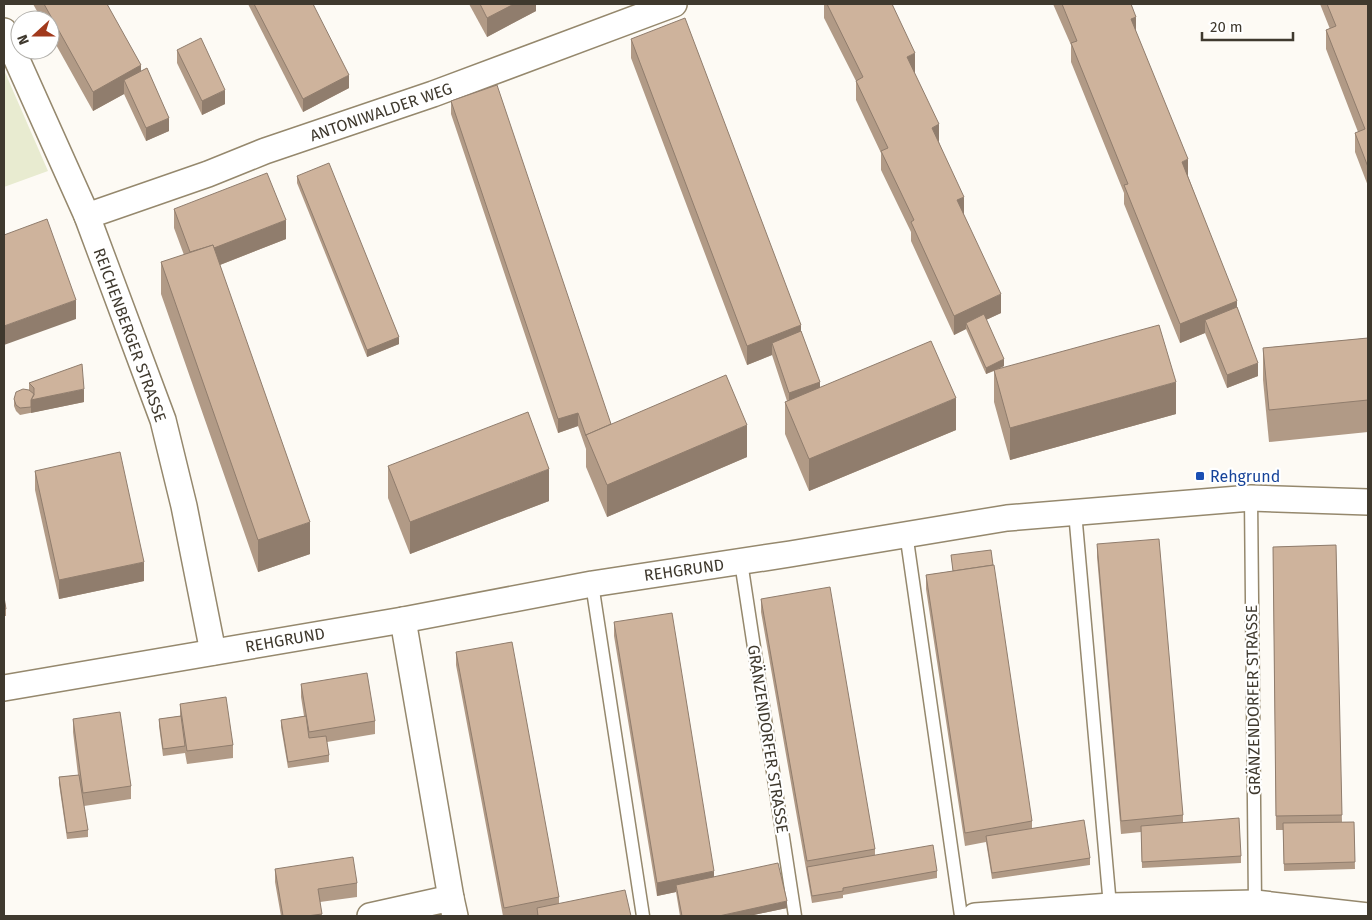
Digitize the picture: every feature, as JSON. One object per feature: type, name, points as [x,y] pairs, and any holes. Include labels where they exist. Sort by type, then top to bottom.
[{"type":"street","name":"ANTONIWALDER WEG","points":[[87,216],[208,174],[264,151],[434,94],[674,4]]},
{"type":"street","name":"REICHENBERGER STRASSE","points":[[4,31],[87,216],[162,420],[184,506],[213,652]]},
{"type":"street","name":"REHGRUND","points":[[4,688],[404,620],[592,584],[741,562],[906,533],[1007,518],[1251,498],[1368,502]]},
{"type":"street","points":[[370,916],[453,907],[404,620]]},
{"type":"street","points":[[975,916],[1110,906],[1255,903],[1368,916]]},
{"type":"lane","name":"GRÄNZENDORFER STRASSE","points":[[1251,498],[1255,903]]},
{"type":"lane","points":[[1075,512],[1110,906]]},
{"type":"lane","points":[[906,533],[961,916]]},
{"type":"lane","name":"GRÄNZENDORFER STRASSE","points":[[741,562],[795,916]]},
{"type":"lane","points":[[592,584],[643,916]]},
{"type":"green space","points":[[4,70],[48,171],[4,187]]},
{"type":"building","points":[[44,4],[107,4],[141,65],[93,92],[60,33],[60,10],[47,10]]},
{"type":"building","points":[[254,4],[313,4],[349,75],[303,99]]},
{"type":"building","points":[[480,4],[514,4],[487,18]]},
{"type":"building","points":[[827,4],[892,4],[915,53],[907,57],[939,124],[932,128],[964,197],[957,200],[1001,294],[954,316],[911,222],[914,220],[881,151],[888,148],[856,81],[863,77]]},
{"type":"building","points":[[1062,4],[1131,4],[1136,17],[1131,19],[1188,159],[1182,162],[1237,301],[1180,324],[1124,185],[1128,184],[1071,43],[1077,41]]},
{"type":"building","points":[[1327,4],[1368,4],[1368,167],[1355,133],[1365,129],[1326,30],[1336,26]]},
{"type":"building","points":[[685,18],[801,325],[747,346],[631,39]]},
{"type":"building","points":[[201,38],[225,90],[202,101],[177,50]]},
{"type":"building","points":[[147,68],[169,118],[146,128],[124,80]]},
{"type":"building","points":[[497,85],[611,424],[586,436],[578,413],[558,419],[451,101]]},
{"type":"building","points":[[329,163],[399,337],[367,350],[297,176]]},
{"type":"building","points":[[267,173],[286,220],[214,248],[213,245],[190,252],[174,209]]},
{"type":"building","points":[[47,219],[76,300],[4,326],[4,235]]},
{"type":"building","points":[[213,245],[310,522],[258,540],[161,262]]},
{"type":"building","points":[[1237,307],[1258,363],[1227,375],[1205,320]]},
{"type":"building","points":[[984,314],[1004,359],[986,368],[966,323]]},
{"type":"building","points":[[1159,325],[1176,382],[1010,428],[994,370]]},
{"type":"building","points":[[801,331],[820,382],[789,393],[772,343]]},
{"type":"building","points":[[1368,338],[1368,400],[1269,410],[1263,348]]},
{"type":"building","points":[[931,341],[956,398],[809,459],[785,402]]},
{"type":"building","points":[[82,364],[84,389],[31,400],[34,395],[34,388],[29,383]]},
{"type":"building","points":[[726,375],[747,425],[607,485],[586,435]]},
{"type":"building","points":[[23,389],[29,390],[34,394],[31,400],[31,407],[20,408],[16,405],[14,399],[16,392]]},
{"type":"building","points":[[528,412],[549,469],[410,522],[388,466]]},
{"type":"building","points":[[120,452],[144,562],[59,580],[35,471]]},
{"type":"building","points":[[1159,539],[1183,815],[1121,821],[1097,544]]},
{"type":"building","points":[[1336,545],[1342,815],[1276,816],[1273,547]]},
{"type":"building","points":[[991,550],[993,565],[953,571],[951,555]]},
{"type":"building","points":[[994,565],[1032,821],[965,833],[926,575]]},
{"type":"building","points":[[830,587],[875,849],[807,861],[761,599]]},
{"type":"building","points":[[672,613],[714,871],[657,883],[614,622]]},
{"type":"building","points":[[512,642],[559,897],[504,908],[456,652]]},
{"type":"building","points":[[367,673],[375,721],[309,732],[301,684]]},
{"type":"building","points":[[226,697],[233,745],[187,751],[180,704]]},
{"type":"building","points":[[120,712],[131,786],[83,793],[73,719]]},
{"type":"building","points":[[181,716],[185,746],[163,749],[159,719]]},
{"type":"building","points":[[306,716],[309,738],[326,736],[329,755],[288,762],[281,720]]},
{"type":"building","points":[[79,775],[88,830],[67,833],[59,777]]},
{"type":"building","points":[[1239,818],[1241,856],[1142,862],[1141,826]]},
{"type":"building","points":[[1084,820],[1090,858],[992,873],[986,836]]},
{"type":"building","points":[[1354,822],[1355,862],[1284,864],[1283,823]]},
{"type":"building","points":[[933,845],[937,871],[843,888],[843,891],[812,896],[807,867]]},
{"type":"building","points":[[353,857],[357,883],[318,889],[322,914],[283,916],[275,869]]},
{"type":"building","points":[[778,863],[787,901],[719,916],[682,916],[676,885]]},
{"type":"building","points":[[625,890],[631,916],[538,916],[537,908]]},
{"type":"place","name":"Rehgrund","points":[[1200,476]]}]
